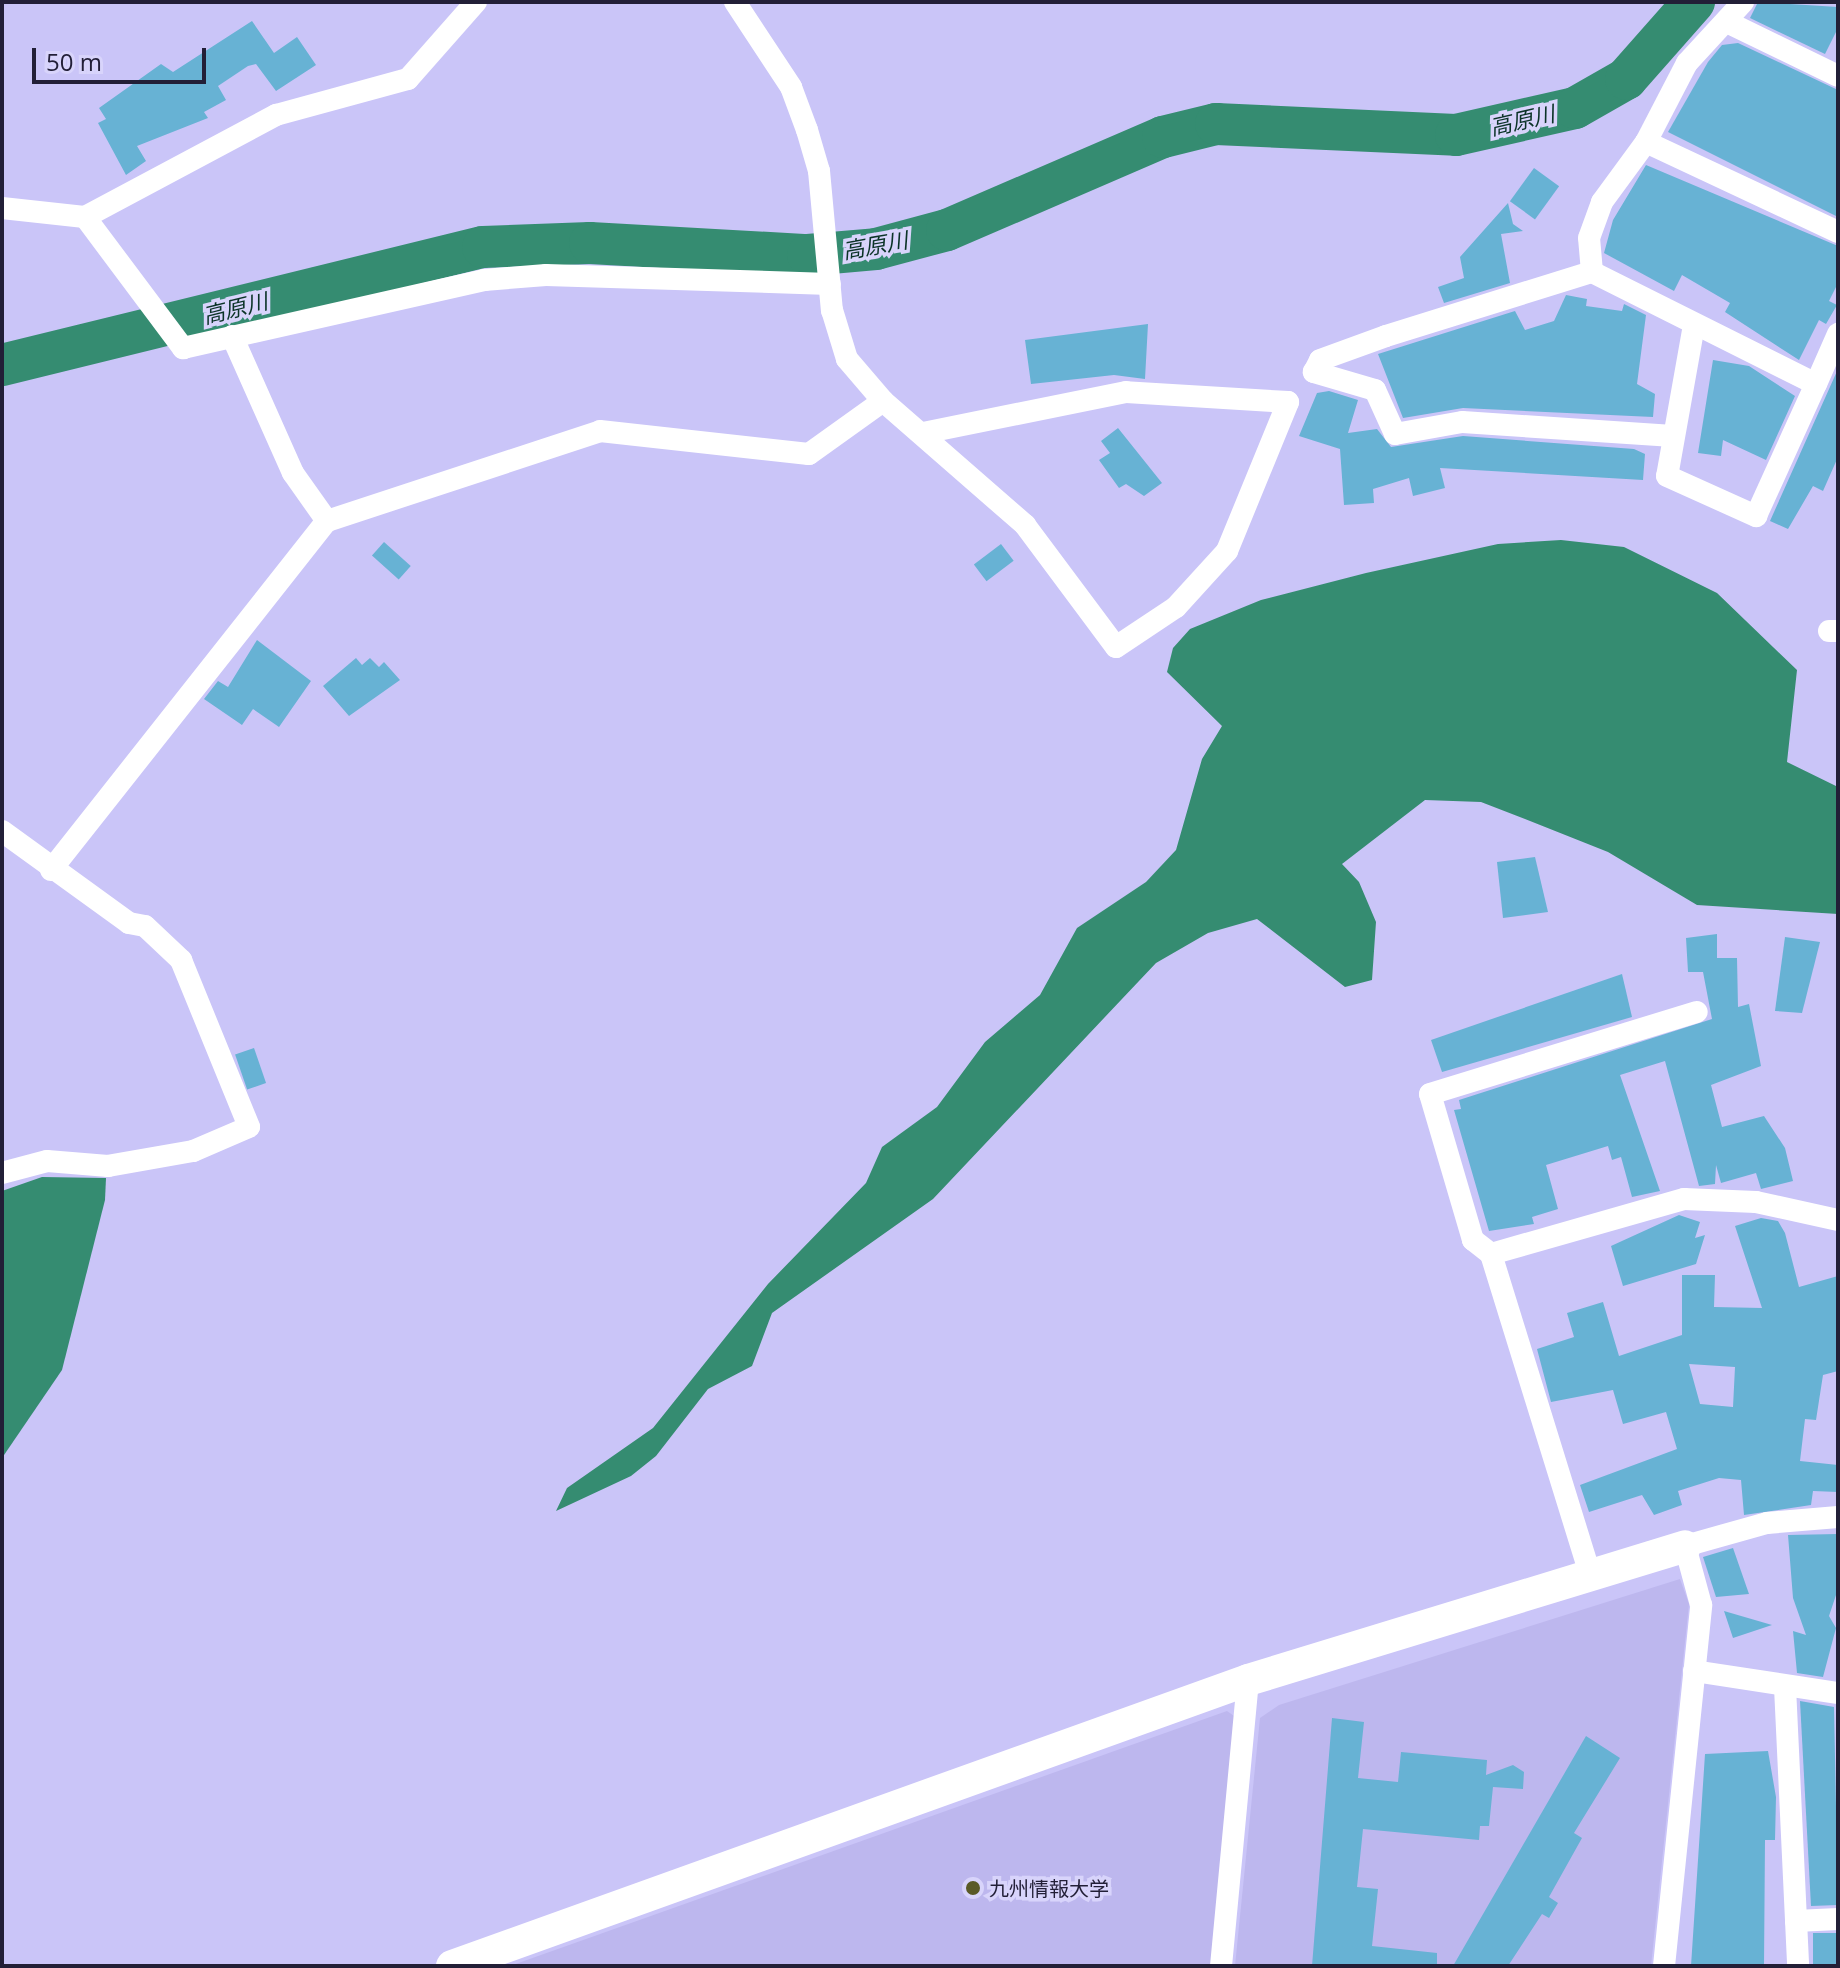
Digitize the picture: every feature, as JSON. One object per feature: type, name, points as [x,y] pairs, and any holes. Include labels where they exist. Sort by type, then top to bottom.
[{"type":"street","points":[[2,208],[85,217],[276,115],[408,79],[476,2]]},
{"type":"street","points":[[735,2],[791,87],[819,171],[830,284],[847,359],[883,401],[1025,525],[1116,647],[1176,607],[1227,551],[1288,402]]},
{"type":"street","points":[[1592,272],[1589,238],[1602,202],[1646,142],[1687,63],[1729,23],[1743,2]]},
{"type":"street","points":[[1729,23],[1838,76]]},
{"type":"street","points":[[1646,142],[1838,232]]},
{"type":"street","points":[[85,217],[139,281],[183,348],[499,278],[830,284]]},
{"type":"street","points":[[923,433],[1126,392],[1288,402],[1299,399],[1320,360],[1386,336],[1592,272],[1816,384]]},
{"type":"street","points":[[1694,325],[1667,476],[1756,516],[1838,334]]},
{"type":"street","points":[[232,336],[293,473],[327,521]]},
{"type":"street","points":[[1314,372],[1375,390],[1395,434],[1462,422],[1673,436]]},
{"type":"street","points":[[51,870],[327,521],[600,431],[809,454],[883,401]]},
{"type":"street","points":[[2,831],[51,870],[145,926],[181,960],[249,1127],[193,1151],[108,1166],[47,1161],[2,1173]]},
{"type":"street","points":[[1590,1574],[1491,1254],[1473,1240],[1430,1094],[1697,1012]]},
{"type":"street","points":[[1491,1254],[1684,1199],[1756,1202],[1838,1220]]},
{"type":"street","points":[[452,1966],[1248,1680],[1590,1574],[1767,1523],[1838,1517]]},
{"type":"street","points":[[1664,1966],[1701,1605],[1685,1546]]},
{"type":"street","points":[[1694,1671],[1838,1693]]},
{"type":"street","points":[[1221,1966],[1248,1680]]},
{"type":"street","points":[[1785,1687],[1798,1966]]},
{"type":"street","points":[[1796,1921],[1838,1919]]},
{"type":"shaded area","points":[[1561,540],[1624,547],[1717,593],[1797,670],[1787,762],[1838,787],[1838,914],[1697,905],[1608,852],[1481,802],[1425,800],[1342,864],[1359,882],[1376,922],[1372,980],[1345,987],[1257,919],[1208,933],[1156,963],[933,1199],[772,1313],[752,1366],[708,1389],[656,1456],[631,1476],[556,1511],[567,1488],[653,1428],[768,1284],[866,1183],[882,1147],[937,1107],[985,1042],[1040,995],[1077,928],[1146,882],[1176,850],[1202,759],[1222,726],[1167,672],[1173,648],[1190,629],[1261,600],[1366,573],[1498,544]]},
{"type":"shaded area","points":[[42,1177],[106,1178],[105,1200],[62,1370],[2,1458],[2,1191]]},
{"type":"shaded area","points":[[1680,1579],[1689,1604],[1651,1966],[1235,1966],[1260,1718],[1279,1705]]},
{"type":"shaded area","name":"九州情報大学","points":[[1227,1711],[1237,1718],[1213,1966],[510,1966]]},
{"type":"building","points":[[1758,2],[1838,7],[1838,28],[1825,54],[1750,18]]},
{"type":"building","points":[[252,21],[274,53],[297,37],[316,65],[276,91],[256,64],[248,66],[218,86],[226,100],[204,112],[208,118],[137,146],[146,161],[126,175],[98,123],[106,119],[99,108],[161,64],[173,72]]},
{"type":"building","points":[[1738,43],[1838,90],[1838,217],[1668,132],[1708,62],[1722,45]]},
{"type":"building","points":[[1646,165],[1838,246],[1838,283],[1829,301],[1837,305],[1826,324],[1819,320],[1799,360],[1725,312],[1730,303],[1682,275],[1674,291],[1604,253],[1613,220]]},
{"type":"building","points":[[1534,168],[1559,186],[1535,219],[1510,201]]},
{"type":"building","points":[[1508,203],[1513,224],[1523,231],[1501,234],[1510,283],[1444,303],[1438,287],[1464,278],[1460,257]]},
{"type":"building","points":[[1566,295],[1587,299],[1586,306],[1622,311],[1624,304],[1646,315],[1637,384],[1655,394],[1653,417],[1463,408],[1403,418],[1378,354],[1515,311],[1525,330],[1554,321]]},
{"type":"building","points":[[1148,324],[1145,379],[1114,375],[1031,384],[1025,340]]},
{"type":"building","points":[[1713,360],[1749,366],[1795,396],[1766,460],[1723,440],[1721,456],[1698,453]]},
{"type":"building","points":[[1838,369],[1838,457],[1823,491],[1813,486],[1788,529],[1770,521]]},
{"type":"building","points":[[1329,391],[1358,400],[1348,433],[1377,429],[1391,447],[1463,436],[1634,449],[1645,454],[1643,480],[1440,468],[1445,488],[1413,496],[1409,478],[1373,489],[1374,503],[1344,505],[1340,449],[1299,436],[1317,393]]},
{"type":"building","points":[[1118,428],[1162,483],[1144,496],[1126,484],[1119,488],[1099,460],[1110,453],[1101,441]]},
{"type":"building","points":[[384,542],[411,566],[399,579],[372,555]]},
{"type":"building","points":[[1001,544],[1014,561],[986,581],[974,564]]},
{"type":"building","points":[[257,640],[311,681],[279,727],[253,709],[242,725],[204,699],[218,681],[228,687]]},
{"type":"building","points":[[356,658],[362,665],[370,658],[379,667],[384,662],[400,680],[349,716],[323,686]]},
{"type":"building","points":[[1535,857],[1548,912],[1503,918],[1497,862]]},
{"type":"building","points":[[1717,934],[1717,958],[1737,958],[1738,1007],[1749,1004],[1761,1066],[1711,1085],[1722,1127],[1764,1116],[1785,1148],[1793,1181],[1761,1189],[1756,1173],[1721,1183],[1716,1165],[1715,1184],[1699,1186],[1665,1061],[1620,1075],[1660,1191],[1632,1197],[1621,1157],[1612,1160],[1608,1146],[1546,1165],[1558,1209],[1532,1217],[1534,1224],[1489,1231],[1454,1110],[1461,1109],[1459,1100],[1712,1019],[1703,972],[1688,972],[1686,938]]},
{"type":"building","points":[[1785,937],[1820,942],[1802,1013],[1775,1011]]},
{"type":"building","points":[[1622,974],[1632,1017],[1442,1072],[1431,1040]]},
{"type":"building","points":[[254,1048],[266,1083],[247,1089],[235,1055]]},
{"type":"building","points":[[1679,1215],[1700,1222],[1695,1238],[1705,1235],[1696,1264],[1623,1286],[1611,1246]]},
{"type":"building","points":[[1761,1218],[1778,1221],[1785,1233],[1799,1287],[1838,1276],[1838,1371],[1823,1375],[1816,1420],[1805,1419],[1800,1461],[1838,1465],[1838,1492],[1813,1491],[1811,1505],[1744,1515],[1741,1480],[1719,1478],[1678,1491],[1682,1505],[1654,1515],[1642,1495],[1589,1512],[1580,1485],[1677,1449],[1666,1412],[1623,1424],[1613,1390],[1551,1402],[1537,1349],[1574,1337],[1567,1313],[1603,1302],[1619,1356],[1682,1335],[1682,1275],[1715,1275],[1714,1307],[1762,1308],[1735,1226]],"holes":[[[1689,1364],[1735,1367],[1733,1407],[1700,1404]]]},
{"type":"building","points":[[1838,1534],[1838,1589],[1829,1616],[1836,1628],[1823,1677],[1797,1673],[1793,1631],[1806,1635],[1793,1598],[1788,1535]]},
{"type":"building","points":[[1733,1548],[1749,1594],[1716,1597],[1703,1557]]},
{"type":"building","points":[[1724,1611],[1772,1625],[1733,1638]]},
{"type":"building","points":[[1800,1701],[1834,1707],[1838,1905],[1811,1906]]},
{"type":"building","points":[[1332,1718],[1364,1722],[1358,1778],[1398,1782],[1401,1752],[1487,1760],[1486,1775],[1513,1765],[1524,1772],[1523,1789],[1493,1787],[1489,1826],[1480,1826],[1479,1840],[1363,1829],[1357,1887],[1378,1889],[1372,1946],[1437,1953],[1437,1966],[1312,1966]]},
{"type":"building","points":[[1586,1736],[1620,1758],[1574,1833],[1582,1838],[1549,1897],[1558,1903],[1549,1918],[1542,1914],[1508,1966],[1453,1966]]},
{"type":"building","points":[[1768,1751],[1776,1797],[1775,1840],[1765,1840],[1764,1966],[1691,1966],[1705,1754]]},
{"type":"building","points":[[1813,1933],[1838,1933],[1838,1964],[1813,1964]]},
{"type":"waterway","name":"高原川","points":[[2,365],[483,247],[590,243],[808,255],[876,249],[947,230],[1163,137],[1216,124],[1456,135],[1575,108],[1626,79],[1694,2]]},
{"type":"place","name":"九州情報大学","points":[[973,1888]]}]
